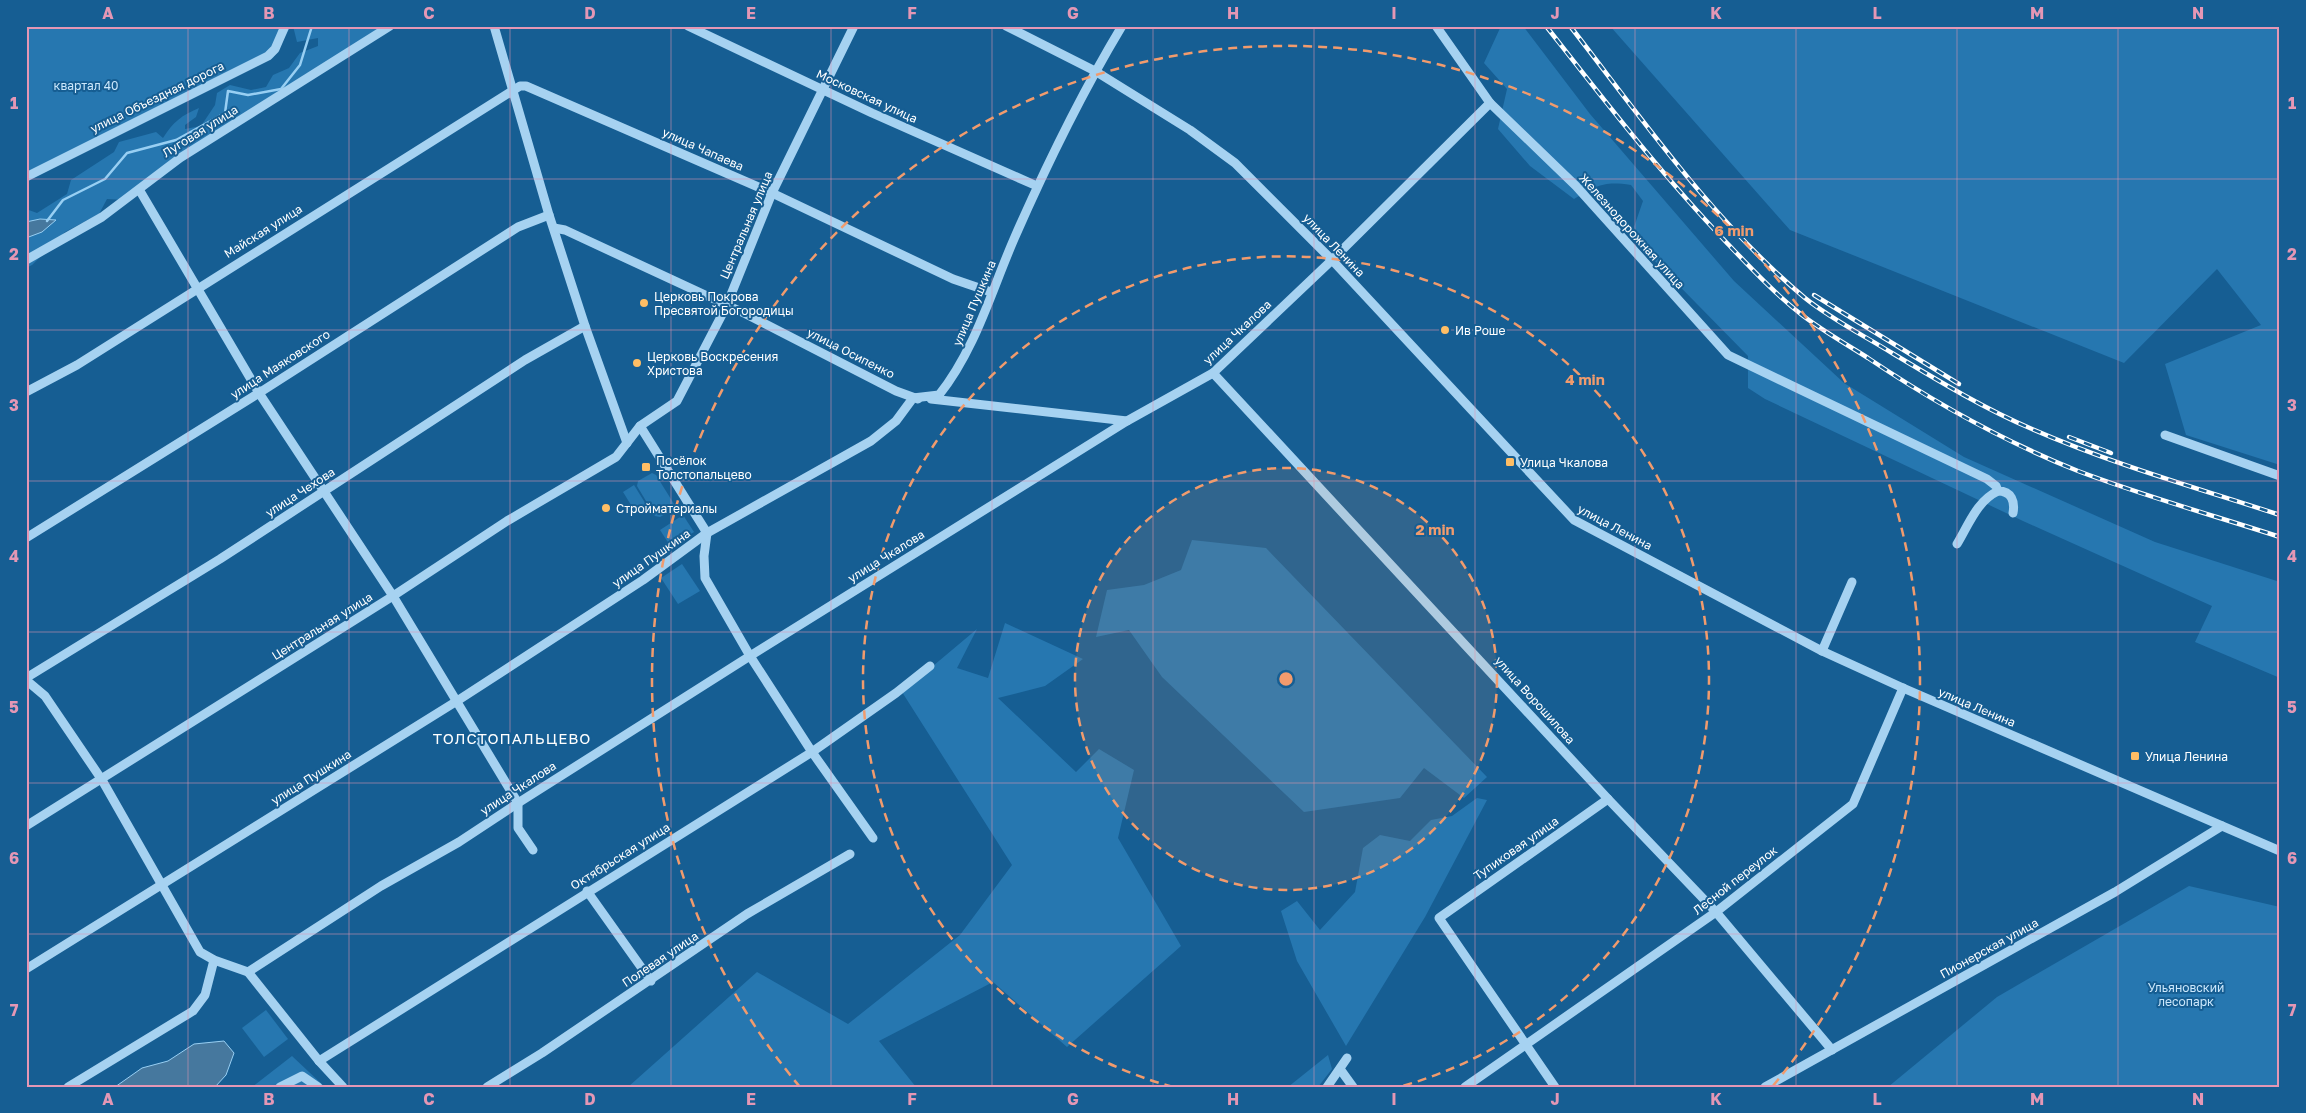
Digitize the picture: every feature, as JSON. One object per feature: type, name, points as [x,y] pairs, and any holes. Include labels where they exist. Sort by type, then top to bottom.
[{"type":"street","name":"улица Объездная дорога","points":[[26,177],[268,56],[275,49],[286,26]]},
{"type":"street","name":"Луговая улица","points":[[26,260],[102,217],[140,191],[157,174],[180,158],[390,26]]},
{"type":"street","points":[[494,26],[549,214],[585,326],[627,443]]},
{"type":"street","name":"Московская улица","points":[[688,26],[872,113],[1037,186]]},
{"type":"street","name":"Центральная улица","points":[[26,826],[102,780],[507,521],[616,457],[640,426],[677,401],[726,306],[772,193],[854,26]]},
{"type":"street","name":"улица Ленина","points":[[1006,26],[1095,71],[1190,130],[1235,163],[1332,260],[1567,516],[1822,651],[2280,851]]},
{"type":"street","name":"улица Пушкина","points":[[26,969],[457,701],[644,580],[707,533],[871,441],[896,421],[913,398],[939,396],[971,344],[991,292],[1037,186],[1095,71],[1122,26]]},
{"type":"street","name":"Железнодорожная улица","points":[[1436,26],[1490,103],[1576,186],[1728,356],[1987,479],[1996,486],[1998,491],[2004,491],[2011,496],[2014,504],[2013,514]]},
{"type":"street","name":"улица Чапаева","points":[[512,88],[526,86],[772,193],[953,279],[991,292]]},
{"type":"street","name":"Майская улица","points":[[26,392],[77,365],[512,88]]},
{"type":"street","name":"улица Чкалова","points":[[248,972],[381,886],[459,842],[750,656],[1127,421],[1213,373],[1332,260],[1490,103]]},
{"type":"street","points":[[140,191],[259,393],[392,596],[518,803],[518,828],[532,850]]},
{"type":"street","name":"улица Маяковского","points":[[26,538],[259,393],[518,227],[549,214]]},
{"type":"street","name":"улица Осипенко","points":[[554,228],[565,230],[746,314],[913,398],[949,400],[1127,421]]},
{"type":"street","name":"улица Чехова","points":[[26,679],[151,603],[525,360],[585,326]]},
{"type":"street","name":"улица Ворошилова","points":[[1213,373],[1608,799],[1716,912],[1832,1050]]},
{"type":"street","points":[[640,426],[707,533],[704,556],[705,578],[750,656],[812,752],[873,838]]},
{"type":"street","points":[[2165,436],[2280,476]]},
{"type":"street","points":[[1957,544],[1981,504],[1987,497],[1998,491]]},
{"type":"street","points":[[1822,651],[1852,582]]},
{"type":"street","name":"Октябрьская улица","points":[[318,1061],[812,752],[896,693],[930,666]]},
{"type":"street","points":[[26,679],[45,696],[102,780],[200,952],[214,960],[248,972],[318,1061],[343,1087]]},
{"type":"street","name":"Лесной переулок","points":[[1465,1087],[1716,912],[1853,804],[1903,688]]},
{"type":"street","name":"Тупиковая улица","points":[[1526,1044],[1439,918],[1608,799]]},
{"type":"street","name":"Пионерская улица","points":[[1766,1087],[2116,892],[2222,826]]},
{"type":"street","name":"Полевая улица","points":[[486,1087],[542,1053],[651,981],[747,914],[850,854]]},
{"type":"street","points":[[587,891],[651,981]]},
{"type":"street","points":[[68,1087],[193,1011],[205,995],[214,960]]},
{"type":"street","points":[[1526,1044],[1555,1087]]},
{"type":"street","points":[[1327,1087],[1347,1058]]},
{"type":"street","points":[[1340,1069],[1353,1087]]},
{"type":"street","points":[[280,1087],[302,1076],[318,1087]]},
{"type":"green space","name":"квартал 40","points":[[26,26],[291,26],[273,58],[152,117],[26,182]]},
{"type":"green space","points":[[293,26],[395,26],[304,75],[279,101],[237,119],[182,162],[125,200],[107,199],[99,214],[65,232],[32,265],[26,268],[26,209],[37,213],[67,194],[71,180],[114,152],[119,142],[156,132],[163,138],[178,120],[199,108],[196,117],[185,125],[185,129],[201,126],[215,105],[217,93],[230,85],[251,90],[266,87],[273,75],[289,68],[300,53],[318,46],[318,38],[297,42]]},
{"type":"green space","points":[[1501,26],[1523,26],[1590,114],[1734,281],[1844,383],[1964,457],[2155,542],[2280,582],[2280,678],[2195,642],[2212,606],[2023,521],[1765,399],[1748,388],[1748,356],[1644,250],[1634,227],[1643,201],[1631,185],[1601,185],[1574,199],[1530,166],[1498,129],[1507,89],[1484,63]]},
{"type":"green space","points":[[1610,26],[2280,26],[2280,465],[2186,435],[2165,364],[2261,325],[2217,269],[2124,363],[1790,230]]},
{"type":"green space","points":[[652,473],[656,475],[674,504],[674,509],[660,517],[655,516],[637,486],[638,481]]},
{"type":"green space","points":[[634,485],[647,506],[636,513],[623,492]]},
{"type":"green space","points":[[683,515],[694,532],[671,547],[660,530]]},
{"type":"green space","points":[[1192,540],[1266,548],[1487,777],[1464,798],[1424,768],[1400,798],[1304,812],[1162,677],[1129,630],[1096,637],[1107,590],[1144,585],[1181,570]]},
{"type":"green space","points":[[682,564],[700,591],[678,604],[661,578]]},
{"type":"green space","points":[[1005,623],[1083,659],[1045,686],[998,698],[1076,772],[1099,749],[1134,770],[1118,838],[1181,946],[1067,1047],[993,982],[879,1041],[916,1087],[628,1087],[757,972],[848,1024],[960,935],[1012,865],[902,692],[977,629],[957,668],[988,678]]},
{"type":"green space","points":[[1477,798],[1487,800],[1425,917],[1346,1046],[1297,961],[1281,911],[1297,901],[1320,930],[1355,892],[1363,848],[1380,835],[1410,841],[1431,820],[1452,816]]},
{"type":"green space","name":"Ульяновский лесопарк","points":[[2189,886],[2280,907],[2280,1087],[1888,1087],[1997,997]]},
{"type":"green space","points":[[266,1010],[288,1039],[264,1057],[242,1028]]},
{"type":"green space","points":[[1328,1055],[1332,1069],[1318,1087],[1288,1087]]},
{"type":"green space","points":[[292,1056],[325,1087],[252,1087]]},
{"type":"shaded area","points":[[40,219],[56,220],[42,232],[26,238],[26,222]]},
{"type":"shaded area","points":[[224,1041],[234,1053],[226,1075],[215,1087],[115,1087],[142,1068],[168,1061],[194,1044]]},
{"type":"waterway","points":[[47,221],[63,200],[105,179],[127,153],[176,140],[225,113],[228,91],[248,95],[281,89],[300,65],[312,26]]},
{"type":"railway","points":[[1546,26],[1633,136],[1702,216],[1772,289],[1810,321],[1944,406],[2023,447],[2103,480],[2280,537]]},
{"type":"railway","points":[[1570,26],[1652,133],[1709,203],[1771,268],[1825,313],[1960,393],[2032,429],[2124,464],[2280,515]]},
{"type":"railway","points":[[1814,295],[1959,384]]},
{"type":"railway","points":[[2069,437],[2111,453]]},
{"type":"place","name":"Церковь Покрова Пресвятой Богородицы","points":[[644,303]]},
{"type":"place","name":"Ив Роше","points":[[1445,330]]},
{"type":"place","name":"Церковь Воскресения Христова","points":[[637,363]]},
{"type":"place","name":"Улица Чкалова","points":[[1510,462]]},
{"type":"place","name":"Посёлок Толстопальцево","points":[[646,467]]},
{"type":"place","name":"Стройматериалы","points":[[606,508]]},
{"type":"place","name":"Улица Ленина","points":[[2135,756]]},
{"type":"district","name":"ТОЛСТОПАЛЬЦЕВО","points":[[512,738]]}]
